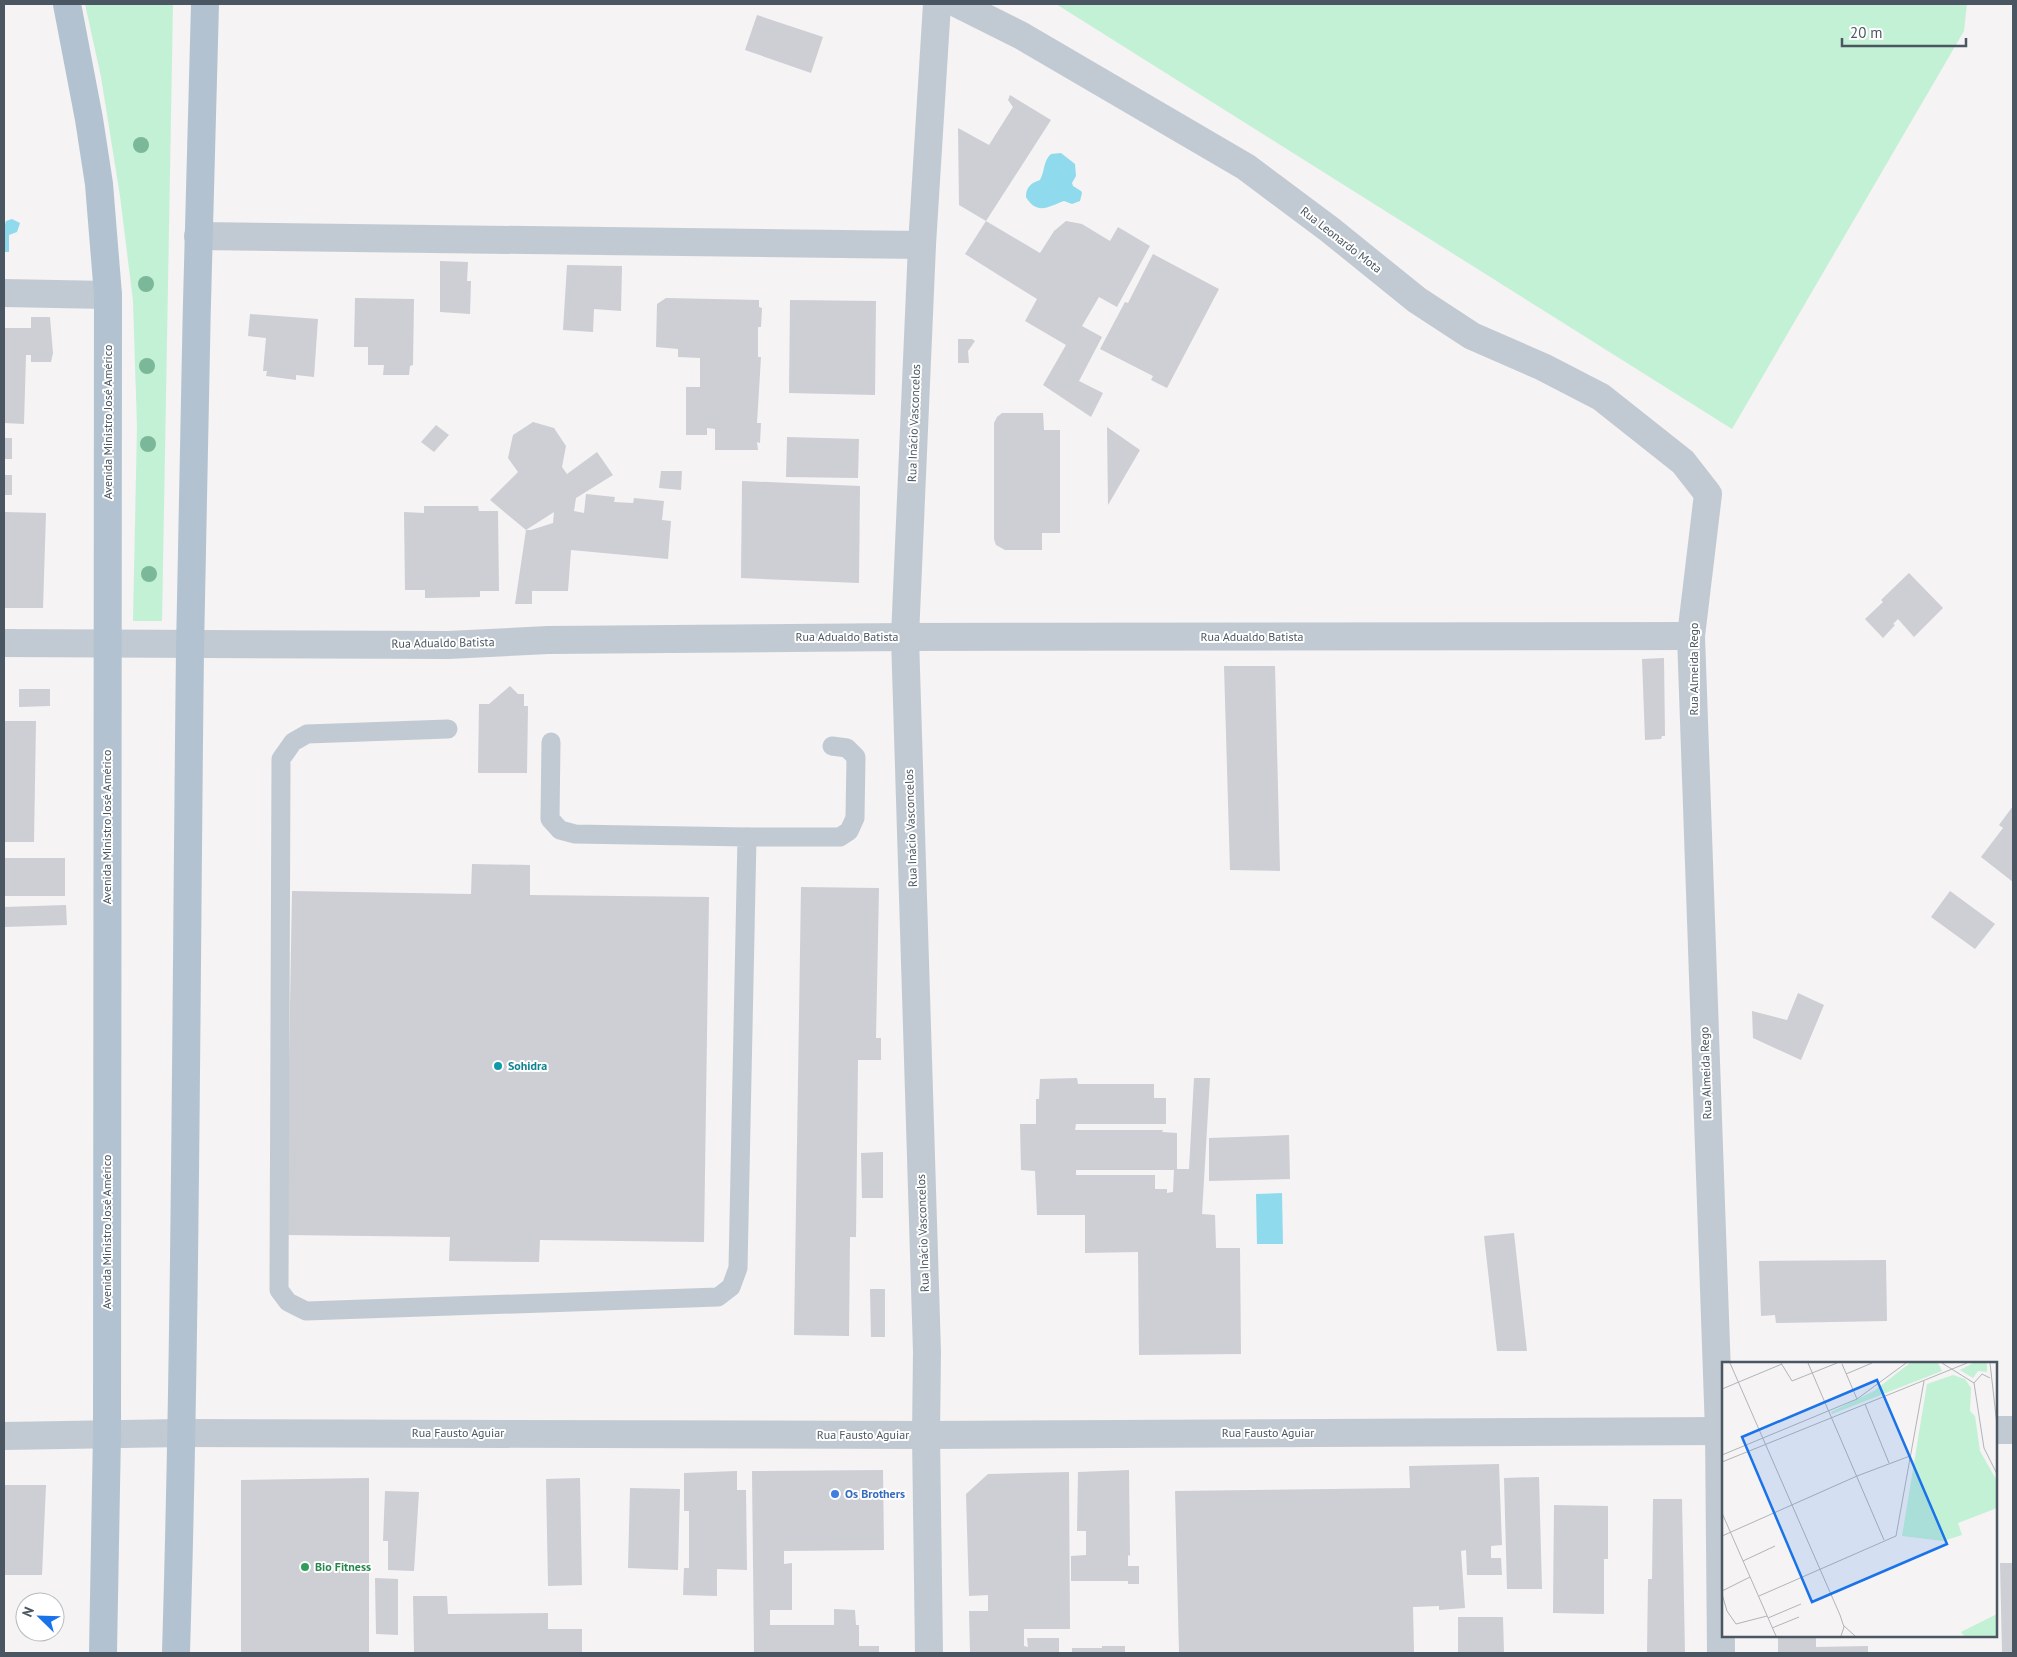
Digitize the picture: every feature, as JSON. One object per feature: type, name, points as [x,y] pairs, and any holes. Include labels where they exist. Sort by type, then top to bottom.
[{"type":"main road","name":"Avenida Ministro José Américo","points":[[67,4],[88,110],[99,184],[108,294],[107,1434],[103,1653]]},
{"type":"main road","points":[[176,1653],[183,1433],[190,645],[198,236],[206,4]]},
{"type":"street","name":"Rua Inácio Vasconcelos","points":[[929,1653],[926,1342],[905,637],[922,245],[937,4]]},
{"type":"street","name":"Rua Leonardo Mota","points":[[958,4],[1022,36],[1246,167],[1329,229],[1417,300],[1472,336],[1543,367],[1600,397],[1683,462],[1708,494]]},
{"type":"street","points":[[198,236],[922,245]]},
{"type":"street","points":[[4,293],[108,294]]},
{"type":"street","name":"Rua Almeida Rego","points":[[1708,494],[1691,636],[1721,1431],[1722,1653]]},
{"type":"street","name":"Rua Adualdo Batista","points":[[4,643],[448,645],[548,640],[905,637],[1691,636]]},
{"type":"street","points":[[1997,1430],[2013,1430]]},
{"type":"street","name":"Rua Fausto Aguiar","points":[[4,1436],[183,1433],[926,1435],[1721,1431]]},
{"type":"lane","points":[[448,729],[308,734],[293,742],[281,759],[279,1290],[288,1302],[306,1311],[718,1297],[731,1287],[738,1268],[747,837]]},
{"type":"lane","points":[[551,742],[550,819],[560,830],[575,834],[747,837],[840,837],[849,832],[855,818],[856,757],[847,748],[832,746]]},
{"type":"green space","points":[[85,4],[173,4],[162,621],[133,621],[137,427],[133,301],[120,196],[101,77]]},
{"type":"green space","points":[[1056,4],[1967,4],[1964,31],[1732,429]]},
{"type":"water","points":[[1061,153],[1075,164],[1076,176],[1072,183],[1082,193],[1080,201],[1072,204],[1064,201],[1049,207],[1039,208],[1030,203],[1026,197],[1028,188],[1040,180],[1051,154]]},
{"type":"water","points":[[12,219],[20,223],[17,232],[9,235],[9,252],[4,252],[4,227],[6,221]]},
{"type":"water","points":[[1282,1193],[1283,1244],[1257,1244],[1256,1194]]},
{"type":"building","points":[[757,15],[823,37],[811,73],[745,50]]},
{"type":"building","points":[[1010,95],[1051,120],[986,221],[959,205],[958,128],[989,145],[1013,107],[1008,100]]},
{"type":"building","points":[[986,221],[1040,253],[1054,231],[1066,221],[1082,224],[1110,241],[1118,227],[1150,246],[1117,307],[1099,297],[1082,326],[1102,337],[1079,381],[1103,393],[1091,417],[1043,385],[1066,345],[1025,321],[1037,299],[965,254]]},
{"type":"building","points":[[1153,254],[1219,289],[1167,388],[1151,380],[1153,376],[1100,349],[1125,302],[1128,303]]},
{"type":"building","points":[[440,261],[468,262],[467,281],[471,281],[470,314],[440,312]]},
{"type":"building","points":[[567,265],[622,266],[621,311],[594,309],[593,332],[563,330]]},
{"type":"building","points":[[355,298],[414,299],[413,365],[410,366],[409,375],[383,375],[384,365],[368,365],[368,347],[354,347]]},
{"type":"building","points":[[666,298],[759,300],[759,307],[762,308],[761,327],[758,327],[758,357],[761,357],[757,423],[761,423],[760,443],[757,442],[758,450],[715,450],[715,429],[707,428],[707,435],[686,435],[686,387],[700,387],[700,358],[678,357],[678,349],[656,347],[657,304]]},
{"type":"building","points":[[790,300],[876,301],[875,395],[789,393]]},
{"type":"building","points":[[250,314],[318,319],[314,377],[296,375],[296,380],[266,376],[267,371],[263,371],[266,338],[248,336]]},
{"type":"building","points":[[31,317],[50,317],[53,353],[51,362],[31,362],[31,355],[26,355],[24,424],[4,423],[4,328],[31,328]]},
{"type":"building","points":[[958,339],[972,339],[975,341],[968,351],[969,363],[958,363]]},
{"type":"building","points":[[1002,413],[1043,413],[1044,430],[1060,430],[1060,533],[1042,533],[1042,550],[1005,550],[996,545],[994,539],[994,423]]},
{"type":"building","points":[[533,422],[554,428],[566,446],[562,467],[567,474],[597,452],[613,475],[576,498],[574,511],[584,513],[586,494],[615,497],[614,502],[633,503],[634,498],[664,501],[662,520],[671,521],[668,559],[571,550],[568,591],[532,591],[532,604],[515,604],[526,530],[490,500],[518,472],[508,458],[513,435]],"holes":[[[554,512],[553,523],[526,530]]]},
{"type":"building","points":[[436,425],[449,435],[434,452],[421,442]]},
{"type":"building","points":[[1107,427],[1140,450],[1108,505]]},
{"type":"building","points":[[787,437],[859,439],[858,478],[786,477]]},
{"type":"building","points":[[4,438],[12,438],[12,459],[4,459]]},
{"type":"building","points":[[661,471],[682,471],[681,490],[659,488]]},
{"type":"building","points":[[4,475],[12,475],[12,495],[4,495]]},
{"type":"building","points":[[742,481],[860,486],[859,583],[741,578]]},
{"type":"building","points":[[424,506],[478,506],[479,511],[498,511],[499,591],[480,591],[480,597],[425,598],[425,590],[405,590],[404,512],[424,513]]},
{"type":"building","points":[[4,512],[46,513],[43,608],[4,608]]},
{"type":"building","points":[[1909,573],[1943,608],[1914,637],[1898,619],[1883,638],[1865,619],[1883,602],[1881,600]]},
{"type":"building","points":[[1664,658],[1665,736],[1662,736],[1661,739],[1645,740],[1642,659]]},
{"type":"building","points":[[1224,666],[1275,666],[1280,871],[1230,870]]},
{"type":"building","points":[[510,686],[518,694],[524,694],[524,706],[528,706],[527,773],[478,773],[479,704],[489,704]]},
{"type":"building","points":[[19,689],[50,689],[50,706],[19,707]]},
{"type":"building","points":[[4,721],[36,721],[34,842],[4,842]]},
{"type":"building","points":[[2013,806],[2013,882],[1981,857],[2003,828],[1999,825]]},
{"type":"building","points":[[4,858],[65,858],[65,896],[4,896]]},
{"type":"building","name":"Sohidra","points":[[472,864],[530,865],[530,895],[709,897],[704,1242],[540,1240],[539,1262],[449,1261],[450,1237],[286,1235],[292,891],[471,894]]},
{"type":"building","points":[[801,887],[879,888],[876,1038],[881,1038],[881,1060],[858,1060],[856,1237],[850,1237],[849,1336],[794,1335]]},
{"type":"building","points":[[1950,891],[1995,924],[1975,949],[1931,917]]},
{"type":"building","points":[[66,905],[67,925],[4,927],[4,907]]},
{"type":"building","points":[[1798,993],[1824,1005],[1801,1060],[1753,1038],[1752,1011],[1787,1020]]},
{"type":"building","points":[[1077,1078],[1078,1084],[1154,1084],[1154,1098],[1166,1098],[1166,1124],[1076,1124],[1075,1130],[1163,1130],[1162,1132],[1177,1133],[1177,1169],[1189,1169],[1194,1078],[1210,1078],[1202,1214],[1215,1215],[1216,1248],[1240,1248],[1241,1354],[1139,1355],[1138,1252],[1085,1253],[1085,1215],[1037,1215],[1035,1171],[1021,1170],[1020,1124],[1036,1124],[1036,1099],[1039,1099],[1040,1079]],"holes":[[[1076,1170],[1174,1170],[1173,1192],[1167,1193],[1167,1189],[1155,1189],[1155,1175],[1076,1175]]]},
{"type":"building","points":[[1289,1135],[1290,1179],[1209,1181],[1209,1138]]},
{"type":"building","points":[[883,1152],[883,1198],[862,1198],[861,1153]]},
{"type":"building","points":[[1514,1233],[1527,1351],[1497,1351],[1484,1236]]},
{"type":"building","points":[[1886,1260],[1887,1321],[1776,1323],[1775,1315],[1761,1316],[1759,1261]]},
{"type":"building","points":[[870,1289],[885,1289],[885,1337],[871,1337]]},
{"type":"building","points":[[1499,1464],[1502,1545],[1491,1546],[1491,1558],[1501,1558],[1502,1575],[1467,1575],[1466,1550],[1461,1551],[1465,1608],[1439,1610],[1439,1606],[1413,1607],[1414,1653],[1179,1653],[1175,1491],[1410,1488],[1409,1466]]},
{"type":"building","points":[[883,1470],[884,1550],[784,1551],[784,1564],[792,1563],[792,1610],[770,1610],[770,1625],[834,1625],[834,1609],[855,1610],[856,1625],[859,1625],[859,1646],[879,1646],[879,1653],[754,1653],[752,1471]]},
{"type":"building","points":[[1129,1470],[1130,1556],[1128,1555],[1128,1566],[1139,1566],[1139,1584],[1128,1584],[1128,1581],[1071,1581],[1071,1556],[1086,1555],[1086,1531],[1077,1531],[1078,1472]]},
{"type":"building","points":[[737,1471],[737,1490],[746,1490],[747,1570],[717,1569],[717,1596],[683,1595],[684,1568],[689,1568],[689,1511],[684,1511],[684,1473]]},
{"type":"building","points":[[1069,1472],[1070,1629],[1024,1629],[1024,1646],[1028,1647],[1027,1638],[1059,1638],[1059,1653],[970,1653],[969,1611],[988,1611],[988,1595],[969,1596],[966,1494],[988,1474]]},
{"type":"building","points":[[1539,1477],[1542,1589],[1507,1589],[1504,1478]]},
{"type":"building","name":"Bio Fitness","points":[[369,1478],[369,1653],[241,1653],[241,1480]]},
{"type":"building","points":[[580,1478],[582,1585],[548,1586],[546,1479]]},
{"type":"building","points":[[4,1485],[46,1485],[42,1575],[4,1575]]},
{"type":"building","points":[[630,1488],[680,1489],[678,1570],[628,1568]]},
{"type":"building","points":[[385,1491],[419,1492],[414,1571],[388,1570],[388,1541],[383,1541]]},
{"type":"building","points":[[1653,1499],[1682,1499],[1685,1653],[1647,1653],[1648,1579],[1652,1579]]},
{"type":"building","points":[[1554,1505],[1608,1506],[1608,1559],[1604,1559],[1604,1614],[1553,1613]]},
{"type":"building","points":[[2000,1563],[2013,1563],[2013,1653],[2002,1653]]},
{"type":"building","points":[[375,1578],[398,1579],[398,1635],[376,1634]]},
{"type":"building","points":[[413,1596],[447,1596],[448,1614],[548,1613],[548,1629],[582,1629],[582,1653],[414,1653]]},
{"type":"building","points":[[1458,1617],[1503,1617],[1504,1653],[1458,1653]]},
{"type":"building","points":[[1778,1637],[1816,1637],[1816,1647],[1868,1646],[1868,1653],[1778,1653]]},
{"type":"building","points":[[1102,1646],[1125,1646],[1125,1653],[1072,1653],[1072,1648],[1102,1648]]},
{"type":"place","name":"Sohidra","points":[[498,1066]]},
{"type":"place","name":"Os Brothers","points":[[835,1494]]},
{"type":"place","name":"Bio Fitness","points":[[305,1567]]}]
